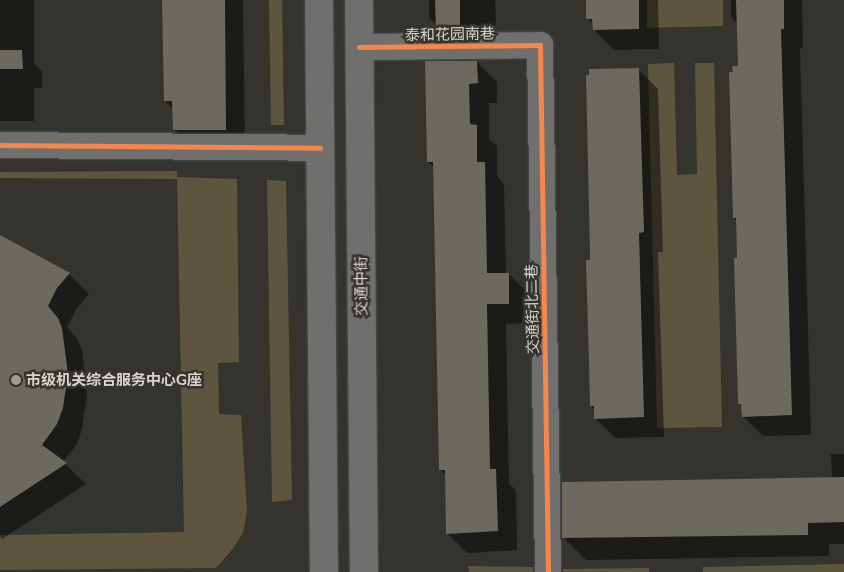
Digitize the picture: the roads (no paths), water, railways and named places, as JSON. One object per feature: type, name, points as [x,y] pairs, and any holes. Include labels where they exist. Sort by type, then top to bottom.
[{"type":"main road","points":[[319,0],[324,572]]},
{"type":"main road","name":"交通中街","points":[[359,0],[364,572]]},
{"type":"street","name":"泰和花园南巷","points":[[359,47],[540,45]]},
{"type":"street","name":"交通街北二巷","points":[[540,45],[548,572]]},
{"type":"street","points":[[0,145],[320,148]]},
{"type":"place","name":"市级机关综合服务中心G座","points":[[16,380]]}]
